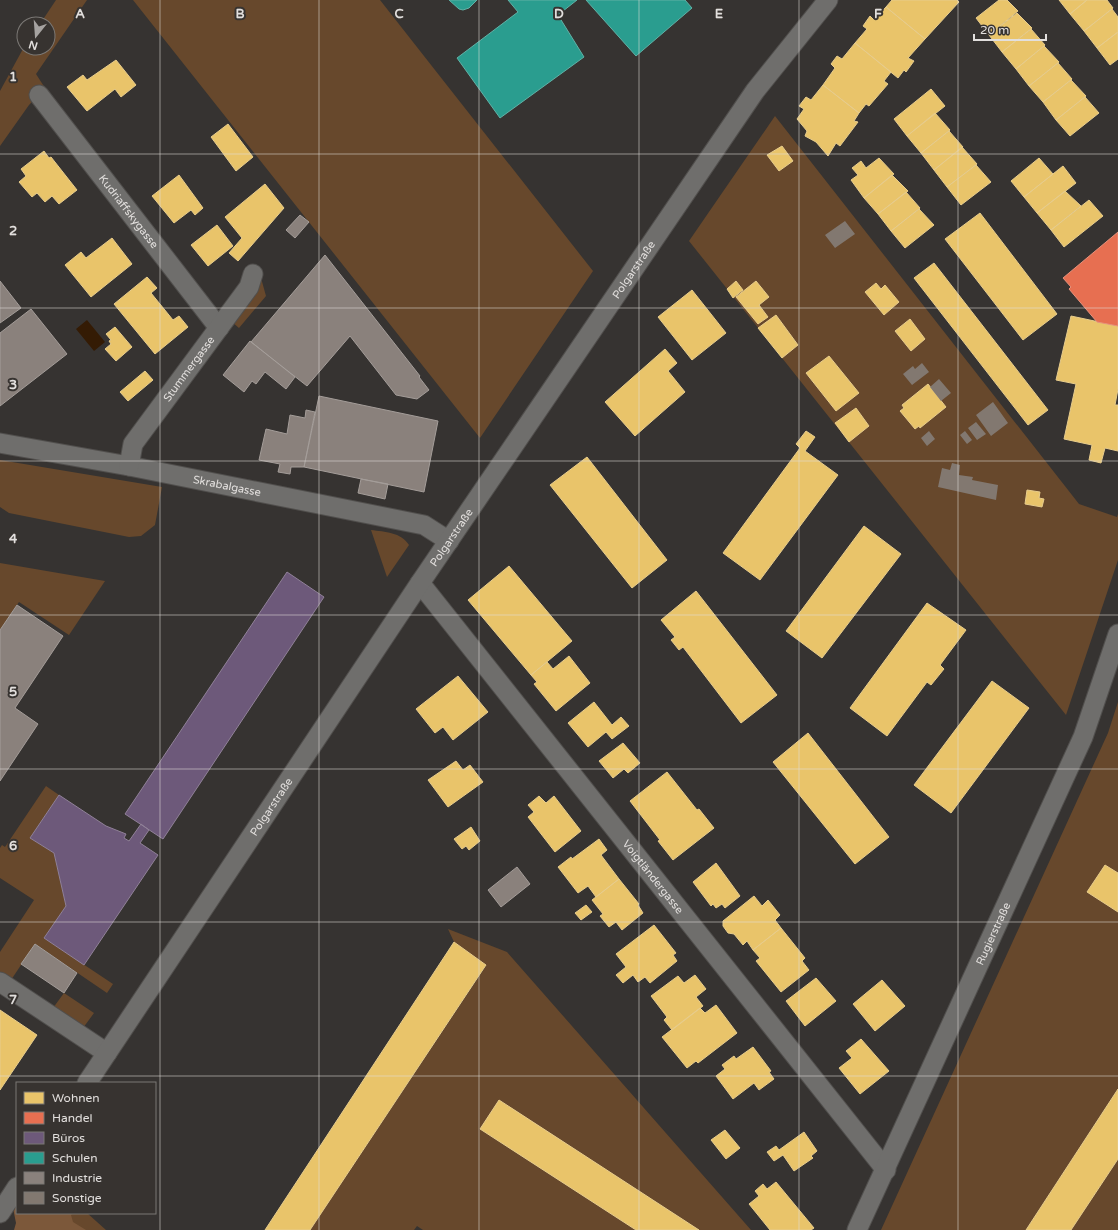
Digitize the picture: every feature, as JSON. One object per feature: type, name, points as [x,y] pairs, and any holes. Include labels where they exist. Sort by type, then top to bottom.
[{"type":"street","name":"Polgarstraße","points":[[88,1082],[420,583],[755,91],[828,0]]},
{"type":"street","name":"Kudriaffskygasse","points":[[39,95],[219,328]]},
{"type":"street","name":"Stummergasse","points":[[129,466],[133,444],[248,287],[253,274]]},
{"type":"street","name":"Skrabalgasse","points":[[0,444],[129,466],[424,525],[449,541]]},
{"type":"street","name":"Voigtländergasse","points":[[420,583],[886,1170]]},
{"type":"street","name":"Rugierstraße","points":[[857,1230],[886,1170],[1020,872],[1083,737],[1118,634]]},
{"type":"street","points":[[0,982],[107,1053]]},
{"type":"street","points":[[0,1213],[16,1189]]},
{"type":"shaded area","points":[[56,0],[87,0],[56,45],[56,16],[45,16]]},
{"type":"shaded area","points":[[133,0],[380,0],[593,271],[480,438]]},
{"type":"shaded area","points":[[19,56],[48,56],[36,74],[45,88],[29,105],[0,146],[0,91]]},
{"type":"shaded area","points":[[775,116],[1079,504],[1117,517],[1118,514],[1118,560],[1066,715],[689,241]]},
{"type":"shaded area","points":[[261,278],[266,296],[239,328],[232,322]]},
{"type":"shaded area","points":[[87,320],[105,342],[94,351],[76,329]]},
{"type":"shaded area","points":[[0,460],[162,487],[155,525],[141,536],[129,537],[9,513],[0,507]]},
{"type":"shaded area","points":[[371,530],[397,535],[402,537],[409,545],[387,577]]},
{"type":"shaded area","points":[[0,563],[105,581],[69,635],[19,602],[0,630]]},
{"type":"shaded area","points":[[1118,702],[1118,1089],[1026,1230],[881,1230],[1108,733]]},
{"type":"shaded area","points":[[46,786],[59,795],[30,838],[54,853],[66,906],[44,938],[113,984],[107,993],[35,944],[11,980],[0,973],[0,952],[34,900],[0,878],[0,848],[2,845],[5,847]]},
{"type":"shaded area","points":[[448,929],[507,952],[751,1230],[699,1230],[480,1129],[636,1230],[423,1230],[417,1226],[414,1230],[310,1230],[486,966],[454,942]]},
{"type":"shaded area","points":[[64,993],[94,1013],[83,1028],[53,1008]]},
{"type":"shaded area","points":[[1118,1159],[1118,1230],[1071,1230]]},
{"type":"shaded area","points":[[16,1206],[16,1214],[72,1214],[73,1222],[86,1230],[14,1230],[16,1223],[13,1208]]},
{"type":"shaded area","points":[[34,1214],[88,1214],[106,1230],[23,1230]]},
{"type":"building: Wohnen","points":[[892,0],[957,0],[959,2],[925,39],[886,7]]},
{"type":"building: Wohnen","points":[[999,0],[1007,0],[1018,11],[989,35],[976,18]]},
{"type":"building: Wohnen","points":[[1059,0],[1087,0],[1070,14]]},
{"type":"building: Wohnen","points":[[1087,0],[1107,0],[1113,8],[1084,31],[1070,14]]},
{"type":"building: Wohnen","points":[[886,7],[925,39],[908,58],[914,61],[906,72],[904,70],[898,78],[855,43],[867,29],[863,26],[870,16],[874,20]]},
{"type":"building: Wohnen","points":[[1112,9],[1118,17],[1118,32],[1097,48],[1084,31]]},
{"type":"building: Wohnen","points":[[1017,13],[1032,28],[1002,52],[989,35]]},
{"type":"building: Wohnen","points":[[1031,29],[1045,45],[1016,69],[1002,52]]},
{"type":"building: Wohnen","points":[[1118,32],[1118,59],[1110,65],[1097,48]]},
{"type":"building: Wohnen","points":[[855,43],[891,72],[884,81],[888,84],[869,106],[866,104],[859,113],[823,85],[835,68],[831,64],[837,56],[842,59]]},
{"type":"building: Wohnen","points":[[1044,46],[1059,62],[1029,86],[1016,69]]},
{"type":"building: Wohnen","points":[[116,60],[136,85],[121,97],[115,89],[87,111],[67,87],[83,75],[87,80]]},
{"type":"building: Wohnen","points":[[1058,63],[1072,79],[1043,102],[1029,86]]},
{"type":"building: Wohnen","points":[[1071,80],[1086,96],[1056,120],[1043,102]]},
{"type":"building: Wohnen","points":[[823,85],[859,113],[854,121],[858,122],[840,146],[836,143],[828,156],[816,142],[805,136],[807,131],[797,119],[804,109],[799,106],[806,97],[811,100]]},
{"type":"building: Wohnen","points":[[931,89],[945,106],[907,136],[894,119]]},
{"type":"building: Wohnen","points":[[1085,97],[1099,113],[1070,136],[1056,120]]},
{"type":"building: Wohnen","points":[[935,113],[950,130],[921,153],[907,136]]},
{"type":"building: Wohnen","points":[[228,124],[253,157],[236,171],[211,137]]},
{"type":"building: Wohnen","points":[[949,131],[963,147],[934,170],[921,153]]},
{"type":"building: Wohnen","points":[[782,146],[793,161],[779,171],[767,155]]},
{"type":"building: Wohnen","points":[[962,147],[977,164],[947,187],[934,170]]},
{"type":"building: Wohnen","points":[[44,151],[49,158],[51,157],[77,190],[59,204],[52,196],[45,202],[37,193],[32,197],[19,182],[26,176],[21,169]]},
{"type":"building: Wohnen","points":[[879,158],[894,174],[864,198],[851,180],[858,175],[852,168],[861,161],[866,168]]},
{"type":"building: Wohnen","points":[[1039,158],[1053,174],[1024,197],[1011,181]]},
{"type":"building: Wohnen","points":[[976,165],[991,182],[961,205],[947,187]]},
{"type":"building: Wohnen","points":[[1063,166],[1076,183],[1037,213],[1024,197]]},
{"type":"building: Wohnen","points":[[179,175],[203,208],[195,215],[191,210],[174,223],[152,196]]},
{"type":"building: Wohnen","points":[[892,175],[908,191],[878,214],[864,198]]},
{"type":"building: Wohnen","points":[[265,184],[284,208],[238,261],[229,253],[242,238],[225,217]]},
{"type":"building: Wohnen","points":[[1065,191],[1081,206],[1051,230],[1037,213]]},
{"type":"building: Wohnen","points":[[906,192],[920,208],[891,231],[878,214]]},
{"type":"building: Wohnen","points":[[1089,200],[1103,216],[1064,247],[1051,230]]},
{"type":"building: Wohnen","points":[[919,209],[934,225],[905,248],[891,231]]},
{"type":"building: Wohnen","points":[[980,213],[1057,314],[1023,340],[945,239]]},
{"type":"building: Wohnen","points":[[217,225],[233,246],[208,266],[191,245]]},
{"type":"building: Wohnen","points":[[112,238],[132,264],[91,297],[65,265],[81,252],[86,258]]},
{"type":"building: Wohnen","points":[[934,263],[1048,410],[1028,425],[914,278]]},
{"type":"building: Wohnen","points":[[147,277],[157,288],[151,293],[173,320],[179,316],[188,327],[155,354],[114,304]]},
{"type":"building: Wohnen","points":[[736,281],[743,290],[733,298],[727,289]]},
{"type":"building: Wohnen","points":[[756,281],[769,297],[759,305],[768,317],[758,324],[736,297]]},
{"type":"building: Wohnen","points":[[876,283],[881,289],[885,285],[899,302],[884,315],[865,292]]},
{"type":"building: Wohnen","points":[[692,290],[726,333],[692,360],[658,317]]},
{"type":"building: Wohnen","points":[[776,315],[798,345],[782,358],[758,328]]},
{"type":"building: Wohnen","points":[[1071,316],[1118,326],[1118,389],[1115,405],[1118,405],[1118,451],[1105,448],[1101,463],[1089,460],[1092,445],[1064,439],[1076,384],[1056,380]]},
{"type":"building: Wohnen","points":[[910,319],[925,339],[911,351],[895,331]]},
{"type":"building: Wohnen","points":[[115,327],[132,347],[116,361],[105,349],[111,344],[109,341],[111,340],[106,334]]},
{"type":"building: Wohnen","points":[[665,349],[677,363],[668,371],[685,392],[635,436],[605,402]]},
{"type":"building: Wohnen","points":[[829,356],[859,393],[836,411],[806,373]]},
{"type":"building: Wohnen","points":[[145,371],[153,380],[128,401],[120,392]]},
{"type":"building: Wohnen","points":[[928,384],[946,407],[920,428],[919,426],[915,429],[900,411],[904,408],[902,405]]},
{"type":"building: Wohnen","points":[[856,408],[869,426],[849,442],[835,423]]},
{"type":"building: Wohnen","points":[[806,431],[815,437],[805,451],[838,475],[760,580],[723,553],[800,448],[796,444]]},
{"type":"building: Wohnen","points":[[587,457],[667,560],[632,588],[550,485]]},
{"type":"building: Wohnen","points":[[1027,490],[1040,492],[1039,498],[1044,499],[1042,507],[1025,504]]},
{"type":"building: Wohnen","points":[[864,526],[901,554],[822,658],[786,631]]},
{"type":"building: Wohnen","points":[[509,566],[572,641],[531,675],[468,600]]},
{"type":"building: Wohnen","points":[[696,591],[777,695],[741,723],[683,647],[679,650],[671,640],[675,637],[661,620]]},
{"type":"building: Wohnen","points":[[927,603],[966,630],[940,665],[944,669],[931,685],[927,682],[887,736],[850,708]]},
{"type":"building: Wohnen","points":[[569,656],[590,683],[556,711],[534,684],[537,682],[531,675],[547,662],[553,669]]},
{"type":"building: Wohnen","points":[[458,676],[488,712],[453,740],[443,727],[435,733],[416,709]]},
{"type":"building: Wohnen","points":[[992,681],[1029,708],[951,813],[914,785]]},
{"type":"building: Wohnen","points":[[594,702],[612,725],[621,717],[629,726],[612,739],[606,732],[588,747],[568,723]]},
{"type":"building: Wohnen","points":[[808,733],[889,837],[855,864],[773,762]]},
{"type":"building: Wohnen","points":[[623,743],[640,763],[628,773],[624,769],[613,778],[599,761]]},
{"type":"building: Wohnen","points":[[456,761],[463,770],[470,765],[483,782],[448,807],[428,780]]},
{"type":"building: Wohnen","points":[[667,772],[697,810],[699,809],[714,828],[673,860],[658,841],[660,840],[630,801]]},
{"type":"building: Wohnen","points":[[539,796],[546,803],[554,796],[581,831],[555,852],[528,817],[534,812],[528,805]]},
{"type":"building: Wohnen","points":[[471,827],[480,841],[469,850],[466,846],[462,849],[454,839]]},
{"type":"building: Wohnen","points":[[599,839],[607,850],[601,855],[619,879],[596,897],[588,886],[578,893],[558,867],[571,857],[572,859]]},
{"type":"building: Wohnen","points":[[716,863],[740,896],[725,908],[722,904],[716,908],[713,904],[711,906],[693,882]]},
{"type":"building: Wohnen","points":[[1105,865],[1118,873],[1118,912],[1087,892]]},
{"type":"building: Wohnen","points":[[619,879],[639,904],[638,905],[643,913],[622,930],[616,922],[609,927],[600,916],[603,914],[592,900]]},
{"type":"building: Wohnen","points":[[754,896],[762,906],[768,900],[780,915],[775,920],[781,928],[753,950],[747,941],[743,945],[734,934],[728,933],[723,926],[723,921]]},
{"type":"building: Wohnen","points":[[586,905],[592,912],[581,920],[575,913]]},
{"type":"building: Wohnen","points":[[654,925],[676,953],[673,955],[677,961],[650,983],[645,977],[638,982],[633,975],[623,983],[616,975],[626,967],[616,954]]},
{"type":"building: Wohnen","points":[[781,928],[805,958],[802,961],[809,970],[781,992],[756,961],[760,958],[753,950]]},
{"type":"building: Wohnen","points":[[454,942],[486,965],[310,1230],[265,1230]]},
{"type":"building: Wohnen","points":[[695,975],[706,989],[696,997],[703,1006],[672,1030],[664,1020],[667,1017],[651,996],[678,976],[684,983]]},
{"type":"building: Wohnen","points":[[816,978],[836,1001],[805,1026],[786,1001]]},
{"type":"building: Wohnen","points":[[882,980],[905,1006],[875,1031],[853,1004]]},
{"type":"building: Wohnen","points":[[716,1005],[737,1033],[698,1063],[696,1061],[687,1068],[662,1037],[700,1008],[705,1013]]},
{"type":"building: Wohnen","points":[[0,1010],[37,1035],[0,1090]]},
{"type":"building: Wohnen","points":[[861,1039],[889,1071],[860,1094],[839,1068],[852,1058],[846,1051]]},
{"type":"building: Wohnen","points":[[753,1047],[771,1071],[769,1072],[774,1079],[759,1090],[754,1083],[733,1099],[716,1076],[725,1069],[722,1065],[734,1056],[736,1059]]},
{"type":"building: Wohnen","points":[[1118,1089],[1118,1159],[1071,1230],[1026,1230]]},
{"type":"building: Wohnen","points":[[499,1100],[699,1230],[636,1230],[480,1129]]},
{"type":"building: Wohnen","points":[[725,1130],[740,1148],[726,1159],[711,1140]]},
{"type":"building: Wohnen","points":[[804,1132],[817,1151],[811,1156],[813,1158],[794,1171],[783,1155],[774,1161],[767,1152],[776,1146],[779,1150]]},
{"type":"building: Wohnen","points":[[776,1182],[814,1228],[811,1230],[770,1230],[749,1204],[759,1196],[755,1191],[763,1184],[767,1189]]},
{"type":"building: Handel","points":[[1118,232],[1118,326],[1097,322],[1069,289],[1071,287],[1063,278]]},
{"type":"building: Büros","points":[[287,572],[324,597],[163,839],[125,814]]},
{"type":"building: Büros","points":[[59,795],[106,826],[126,834],[124,838],[129,841],[141,824],[149,830],[140,843],[158,855],[84,965],[44,938],[66,906],[54,853],[30,838]]},
{"type":"building: Schulen","points":[[449,0],[477,0],[469,8],[463,10],[459,9]]},
{"type":"building: Schulen","points":[[508,0],[577,0],[558,15],[584,57],[500,118],[457,58],[518,12]]},
{"type":"building: Schulen","points":[[586,0],[685,0],[692,8],[636,56]]},
{"type":"building: Industrie","points":[[300,215],[309,222],[295,238],[286,230]]},
{"type":"building: Industrie","points":[[325,255],[420,376],[419,377],[429,390],[417,399],[396,395],[350,336],[307,386],[251,342]]},
{"type":"building: Industrie","points":[[0,281],[21,308],[0,323]]},
{"type":"building: Industrie","points":[[31,309],[67,354],[0,406],[0,333]]},
{"type":"building: Industrie","points":[[250,341],[295,377],[286,389],[265,372],[256,384],[252,381],[244,392],[223,375]]},
{"type":"building: Industrie","points":[[319,396],[438,421],[424,492],[304,467]]},
{"type":"building: Industrie","points":[[306,410],[315,412],[304,467],[291,467],[290,474],[278,472],[280,464],[259,460],[266,429],[287,434],[290,415],[305,418]]},
{"type":"building: Industrie","points":[[361,479],[388,484],[385,499],[358,493]]},
{"type":"building: Industrie","points":[[17,605],[63,636],[15,708],[38,724],[0,781],[0,630]]},
{"type":"building: Industrie","points":[[517,867],[530,884],[501,907],[488,890]]},
{"type":"building: Industrie","points":[[35,944],[77,973],[64,993],[21,964]]},
{"type":"building: Sonstige","points":[[845,221],[855,234],[835,248],[825,235]]},
{"type":"building: Sonstige","points":[[922,363],[929,372],[912,385],[903,374],[913,366],[915,369]]},
{"type":"building: Sonstige","points":[[939,379],[951,393],[941,401],[930,387]]},
{"type":"building: Sonstige","points":[[993,402],[1008,423],[991,436],[976,415]]},
{"type":"building: Sonstige","points":[[976,422],[986,434],[977,440],[968,428]]},
{"type":"building: Sonstige","points":[[929,431],[935,439],[927,446],[921,438]]},
{"type":"building: Sonstige","points":[[965,431],[972,440],[967,444],[960,435]]},
{"type":"building: Sonstige","points":[[952,463],[960,465],[959,475],[973,477],[972,480],[998,485],[996,500],[938,487],[942,468],[950,470]]}]
